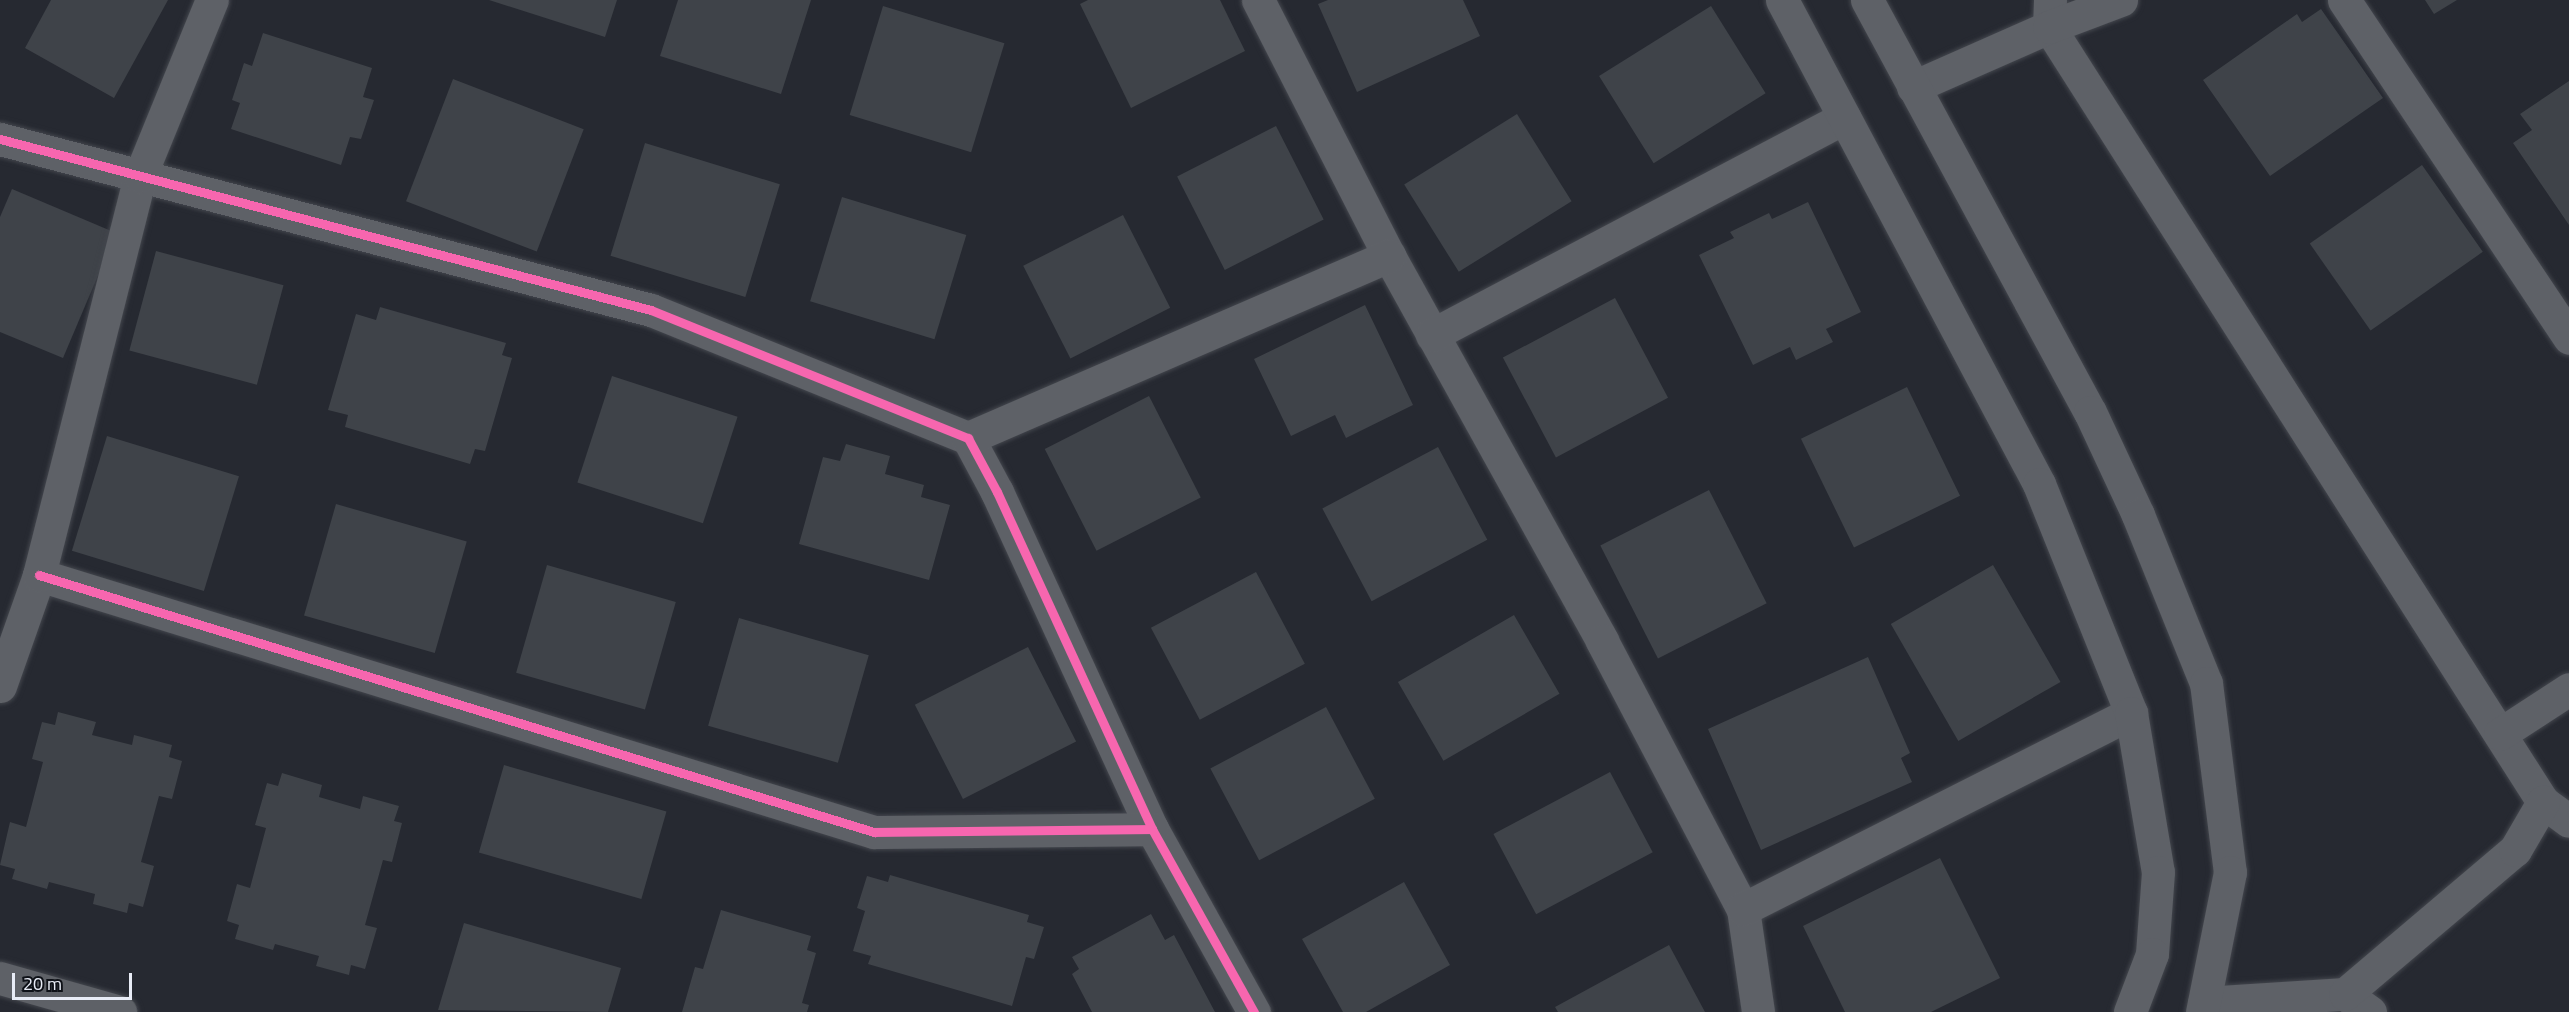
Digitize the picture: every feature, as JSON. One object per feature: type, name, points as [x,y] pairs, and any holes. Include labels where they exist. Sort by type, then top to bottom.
[{"type":"street","points":[[0,686],[39,575],[140,176],[212,0]]},
{"type":"street","points":[[1258,0],[1389,256],[1602,641],[1743,909],[1758,1012]]},
{"type":"street","points":[[1782,0],[2039,484],[2131,712],[2158,872],[2152,954],[2130,1012]]},
{"type":"street","points":[[1866,0],[2090,412],[2138,515],[2206,684],[2217,749],[2230,872],[2203,1007],[2357,1003],[2556,812],[2500,734],[2050,13]]},
{"type":"street","points":[[1913,87],[2050,13],[2121,0]]},
{"type":"street","points":[[2344,0],[2569,338]]},
{"type":"street","points":[[1432,335],[1844,118]]},
{"type":"street","points":[[0,139],[651,310],[968,438],[1002,503],[1152,829],[1254,1012]]},
{"type":"street","points":[[968,438],[1389,256]]},
{"type":"street","points":[[39,575],[874,832],[1152,829]]},
{"type":"street","points":[[2500,734],[2569,689]]},
{"type":"street","points":[[1743,909],[2131,712]]},
{"type":"street","points":[[0,978],[120,1012]]},
{"type":"building","points":[[51,0],[168,0],[114,98],[25,48]]},
{"type":"building","points":[[489,0],[617,0],[605,37]]},
{"type":"building","points":[[678,0],[811,0],[781,94],[660,56]]},
{"type":"building","points":[[1088,0],[1220,0],[1245,51],[1131,108],[1080,4]]},
{"type":"building","points":[[1328,0],[1463,0],[1480,36],[1357,92],[1318,4]]},
{"type":"building","points":[[2425,0],[2457,0],[2434,14]]},
{"type":"building","points":[[883,6],[1004,43],[971,152],[850,115]]},
{"type":"building","points":[[1711,6],[1766,93],[1654,163],[1599,76]]},
{"type":"building","points":[[2321,9],[2383,98],[2270,176],[2203,80],[2297,14],[2302,22]]},
{"type":"building","points":[[263,33],[372,68],[363,97],[374,100],[361,139],[350,137],[341,165],[231,129],[240,103],[232,100],[244,63],[252,66]]},
{"type":"building","points":[[453,79],[584,129],[537,251],[406,201]]},
{"type":"building","points":[[2569,81],[2569,225],[2513,143],[2532,130],[2520,114]]},
{"type":"building","points":[[1517,114],[1572,201],[1459,272],[1404,184]]},
{"type":"building","points":[[1276,126],[1324,220],[1225,270],[1177,176]]},
{"type":"building","points":[[645,143],[780,184],[745,297],[611,256]]},
{"type":"building","points":[[2422,165],[2483,252],[2371,330],[2310,244]]},
{"type":"building","points":[[12,189],[116,233],[63,358],[0,332],[0,217]]},
{"type":"building","points":[[842,197],[966,235],[934,339],[810,301]]},
{"type":"building","points":[[1808,202],[1861,312],[1826,329],[1833,342],[1796,360],[1790,347],[1753,365],[1699,255],[1734,238],[1730,232],[1769,213],[1772,219]]},
{"type":"building","points":[[1123,215],[1170,308],[1070,359],[1023,266]]},
{"type":"building","points":[[156,251],[284,285],[257,385],[129,350]]},
{"type":"building","points":[[1615,298],[1668,398],[1556,457],[1503,358]]},
{"type":"building","points":[[1365,305],[1413,405],[1346,438],[1335,415],[1291,436],[1254,359]]},
{"type":"building","points":[[380,307],[506,343],[502,355],[512,358],[485,451],[475,449],[470,464],[345,427],[348,415],[328,410],[356,314],[376,320]]},
{"type":"building","points":[[612,376],[738,417],[703,523],[577,483]]},
{"type":"building","points":[[1907,387],[1960,496],[1854,547],[1801,439]]},
{"type":"building","points":[[1149,396],[1201,498],[1097,551],[1045,449]]},
{"type":"building","points":[[107,436],[239,476],[204,591],[72,551]]},
{"type":"building","points":[[846,444],[890,456],[885,474],[924,485],[921,497],[950,505],[929,580],[799,544],[823,457],[840,461]]},
{"type":"building","points":[[1438,447],[1487,540],[1372,601],[1322,509]]},
{"type":"building","points":[[1709,490],[1767,603],[1658,659],[1600,545]]},
{"type":"building","points":[[336,504],[467,541],[435,653],[304,616]]},
{"type":"building","points":[[547,565],[676,602],[645,710],[516,673]]},
{"type":"building","points":[[1993,565],[2060,682],[1958,741],[1891,624]]},
{"type":"building","points":[[1256,572],[1305,664],[1200,720],[1151,628]]},
{"type":"building","points":[[1514,615],[1560,694],[1443,761],[1398,682]]},
{"type":"building","points":[[739,618],[869,655],[838,763],[708,726]]},
{"type":"building","points":[[1028,647],[1076,741],[963,799],[915,705]]},
{"type":"building","points":[[1868,657],[1910,753],[1901,758],[1912,782],[1761,850],[1708,729]]},
{"type":"building","points":[[1326,707],[1375,799],[1259,860],[1210,769]]},
{"type":"building","points":[[58,712],[96,722],[92,735],[132,745],[134,735],[172,745],[169,757],[182,761],[172,799],[159,796],[141,862],[154,866],[143,907],[129,903],[127,913],[93,904],[95,894],[49,882],[47,889],[12,879],[15,869],[0,865],[10,822],[26,827],[43,762],[32,759],[42,722],[55,725]]},
{"type":"building","points":[[504,765],[666,812],[641,899],[479,852]]},
{"type":"building","points":[[1610,772],[1653,852],[1536,914],[1493,834]]},
{"type":"building","points":[[282,773],[322,785],[319,797],[360,809],[363,796],[399,806],[394,821],[402,823],[392,862],[383,860],[365,925],[377,928],[365,969],[351,965],[349,975],[316,966],[319,956],[275,944],[273,950],[235,939],[239,925],[227,921],[237,884],[250,888],[266,828],[255,825],[267,783],[278,786]]},
{"type":"building","points":[[1940,858],[2000,978],[1931,1012],[1845,1012],[1803,926]]},
{"type":"building","points":[[890,875],[1029,915],[1027,922],[1044,927],[1034,959],[1026,957],[1012,1006],[868,964],[871,956],[853,951],[865,911],[857,908],[867,876],[888,882]]},
{"type":"building","points":[[1404,882],[1450,965],[1366,1012],[1343,1012],[1302,939]]},
{"type":"building","points":[[721,910],[811,936],[807,950],[816,953],[802,1003],[809,1005],[807,1012],[682,1012],[695,967],[703,969]]},
{"type":"building","points":[[1151,914],[1165,940],[1174,935],[1215,1012],[1092,1012],[1072,974],[1079,969],[1072,957]]},
{"type":"building","points":[[464,923],[621,968],[608,1012],[438,1010]]},
{"type":"building","points":[[1669,945],[1705,1012],[1558,1012],[1555,1007]]},
{"type":"cycle path","points":[[0,139],[651,310],[968,438],[997,492],[1152,829],[1254,1012]]},
{"type":"cycle path","points":[[39,575],[874,832],[1152,829]]}]
